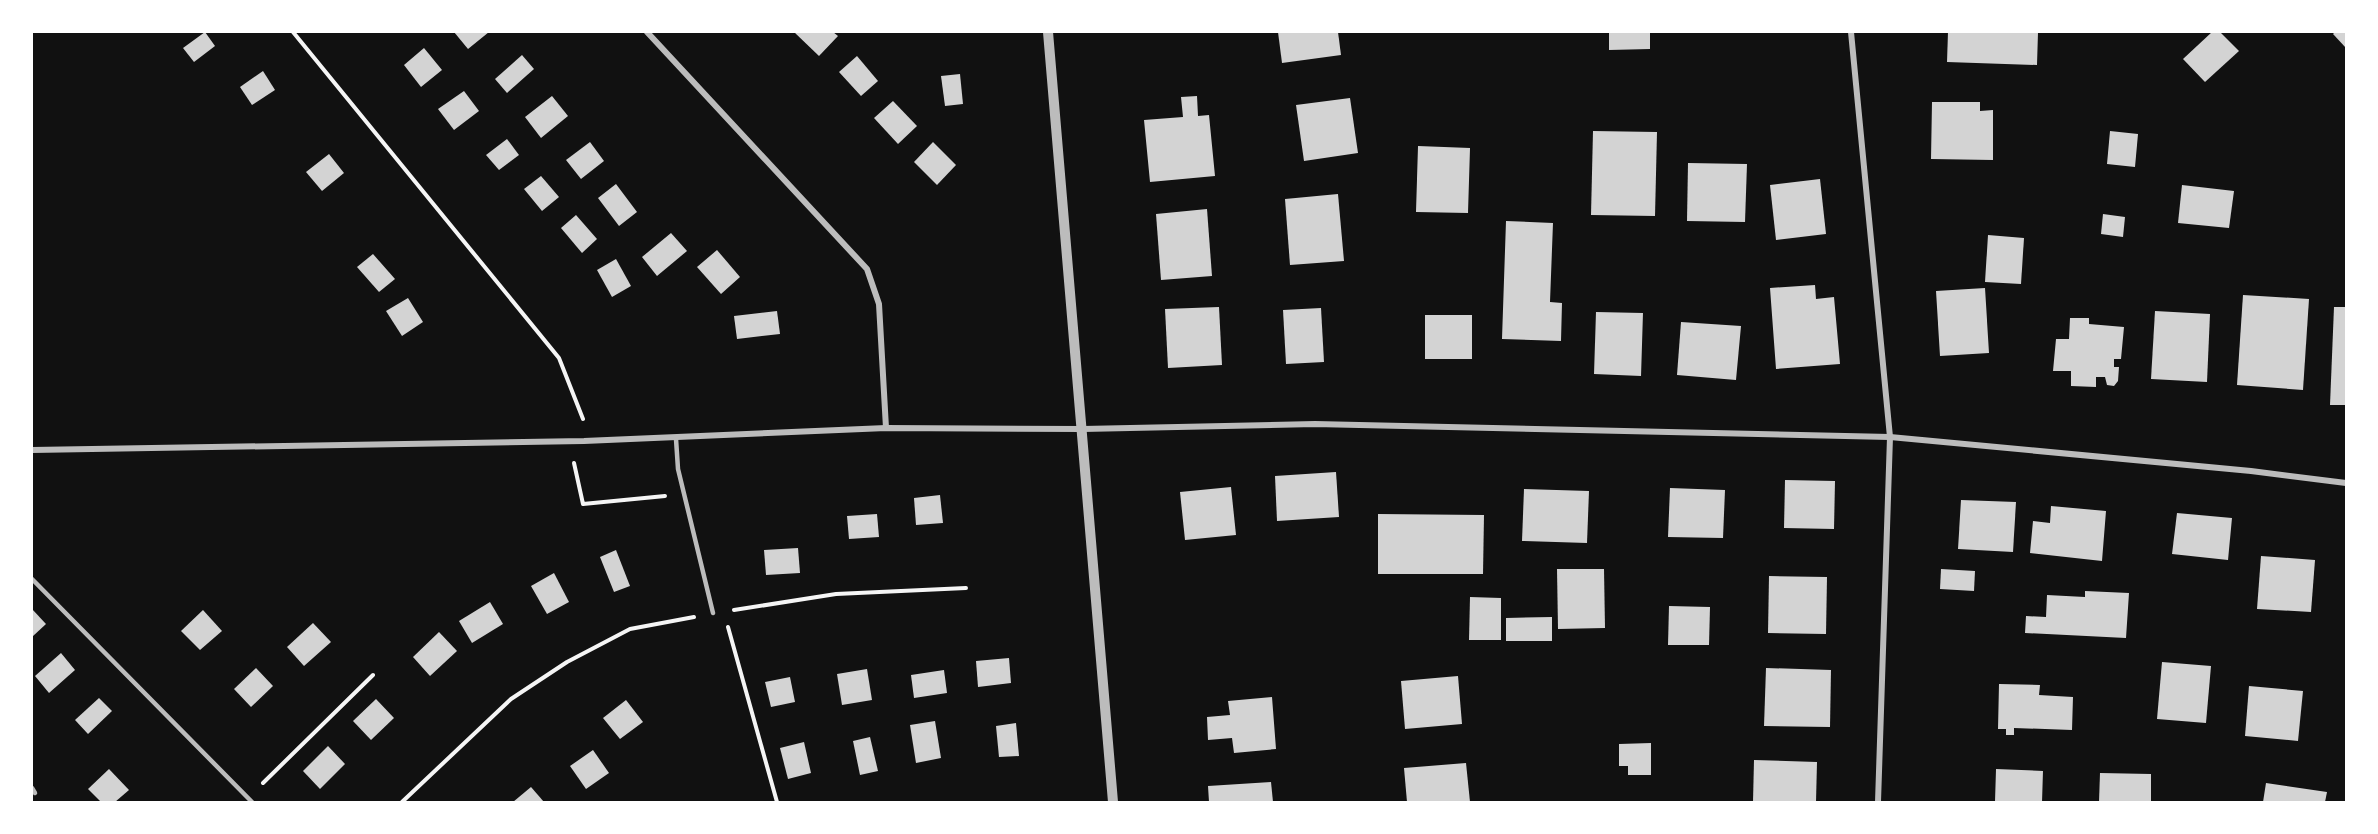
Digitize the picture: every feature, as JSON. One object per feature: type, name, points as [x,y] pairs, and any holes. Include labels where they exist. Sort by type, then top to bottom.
[{"type":"street","points":[[647,32],[867,269],[879,303],[886,428]]},
{"type":"street","points":[[1048,32],[1113,802]]},
{"type":"street","points":[[1851,32],[1890,437],[1878,802]]},
{"type":"street","points":[[32,450],[184,450],[584,441],[886,428],[1083,429],[1315,424],[1890,437],[2251,471],[2346,483]]},
{"type":"lane","points":[[676,438],[678,469],[713,613]]},
{"type":"lane","points":[[32,579],[250,801]]},
{"type":"path","points":[[293,32],[559,358],[579,404],[584,422],[584,441]]},
{"type":"path","points":[[573,441],[574,470],[583,504],[684,494]]},
{"type":"path","points":[[402,802],[512,699],[567,662],[630,629],[713,613],[836,594],[966,588]]},
{"type":"path","points":[[723,612],[777,802]]},
{"type":"path","points":[[250,801],[373,675]]},
{"type":"building","points":[[205,32],[215,46],[194,62],[183,48]]},
{"type":"building","points":[[454,32],[489,32],[468,49]]},
{"type":"building","points":[[794,32],[833,32],[838,36],[819,56]]},
{"type":"building","points":[[1278,32],[1338,32],[1341,55],[1282,63]]},
{"type":"building","points":[[1609,32],[1650,32],[1650,49],[1609,50]]},
{"type":"building","points":[[1948,32],[2038,32],[2037,65],[1947,62]]},
{"type":"building","points":[[2212,32],[2220,32],[2239,51],[2205,82],[2183,59]]},
{"type":"building","points":[[2346,32],[2346,48],[2333,34]]},
{"type":"building","points":[[424,48],[442,70],[421,87],[404,65]]},
{"type":"building","points":[[522,55],[534,69],[507,93],[495,79]]},
{"type":"building","points":[[857,56],[878,81],[861,96],[839,72]]},
{"type":"building","points":[[263,71],[275,90],[252,105],[240,87]]},
{"type":"building","points":[[960,74],[963,104],[945,106],[941,76]]},
{"type":"building","points":[[464,91],[479,111],[454,130],[438,109]]},
{"type":"building","points":[[552,96],[568,116],[541,138],[525,117]]},
{"type":"building","points":[[1197,96],[1198,116],[1209,115],[1215,176],[1150,182],[1144,120],[1183,117],[1181,97]]},
{"type":"building","points":[[1350,98],[1358,153],[1304,161],[1296,105]]},
{"type":"building","points":[[893,101],[917,126],[898,144],[874,118]]},
{"type":"building","points":[[1932,102],[1980,102],[1980,111],[1993,110],[1993,160],[1931,159]]},
{"type":"building","points":[[1593,131],[1657,132],[1655,216],[1591,215]]},
{"type":"building","points":[[2110,131],[2138,134],[2135,167],[2107,164]]},
{"type":"building","points":[[507,139],[519,155],[499,170],[486,155]]},
{"type":"building","points":[[590,142],[604,161],[581,179],[566,160]]},
{"type":"building","points":[[933,142],[956,165],[937,185],[914,162]]},
{"type":"building","points":[[1418,146],[1470,148],[1468,213],[1416,212]]},
{"type":"building","points":[[329,154],[344,173],[322,191],[306,172]]},
{"type":"building","points":[[1688,163],[1747,164],[1745,222],[1687,221]]},
{"type":"building","points":[[541,176],[559,197],[542,211],[524,189]]},
{"type":"building","points":[[1820,179],[1826,234],[1776,240],[1770,185]]},
{"type":"building","points":[[616,184],[637,212],[619,226],[598,198]]},
{"type":"building","points":[[2182,185],[2234,191],[2229,228],[2178,223]]},
{"type":"building","points":[[1338,194],[1344,261],[1290,265],[1285,199]]},
{"type":"building","points":[[1207,209],[1212,276],[1161,280],[1156,214]]},
{"type":"building","points":[[2103,214],[2125,217],[2123,237],[2101,234]]},
{"type":"building","points":[[576,215],[597,239],[582,253],[561,228]]},
{"type":"building","points":[[1506,221],[1553,223],[1550,302],[1562,303],[1561,341],[1502,339]]},
{"type":"building","points":[[671,233],[687,251],[657,276],[642,257]]},
{"type":"building","points":[[1988,235],[2024,238],[2021,284],[1985,282]]},
{"type":"building","points":[[717,250],[740,277],[721,294],[697,267]]},
{"type":"building","points":[[373,254],[395,279],[379,292],[357,267]]},
{"type":"building","points":[[616,259],[631,286],[612,297],[597,270]]},
{"type":"building","points":[[1815,285],[1816,299],[1834,297],[1840,364],[1776,369],[1770,288]]},
{"type":"building","points":[[1985,288],[1989,353],[1940,356],[1936,291]]},
{"type":"building","points":[[2243,295],[2309,299],[2303,390],[2237,385]]},
{"type":"building","points":[[408,298],[423,322],[402,336],[386,311]]},
{"type":"building","points":[[1219,307],[1222,365],[1168,368],[1165,309]]},
{"type":"building","points":[[2334,307],[2346,307],[2346,405],[2330,405]]},
{"type":"building","points":[[1321,308],[1324,362],[1286,364],[1283,310]]},
{"type":"building","points":[[777,311],[780,334],[737,339],[734,316]]},
{"type":"building","points":[[2155,311],[2210,314],[2207,382],[2151,379]]},
{"type":"building","points":[[1596,312],[1643,313],[1641,376],[1594,374]]},
{"type":"building","points":[[1425,315],[1472,315],[1472,359],[1425,359]]},
{"type":"building","points":[[2070,318],[2089,318],[2089,324],[2124,327],[2121,359],[2114,359],[2114,367],[2119,367],[2118,381],[2114,386],[2107,385],[2105,377],[2096,377],[2096,387],[2071,386],[2071,371],[2053,371],[2056,339],[2069,339]]},
{"type":"building","points":[[1681,322],[1741,326],[1736,380],[1677,375]]},
{"type":"building","points":[[1336,472],[1339,517],[1277,521],[1275,476]]},
{"type":"building","points":[[1785,480],[1835,481],[1834,529],[1784,528]]},
{"type":"building","points":[[1231,487],[1236,535],[1185,540],[1180,492]]},
{"type":"building","points":[[1670,488],[1725,490],[1723,538],[1668,537]]},
{"type":"building","points":[[1524,489],[1589,491],[1587,543],[1522,541]]},
{"type":"building","points":[[940,495],[943,523],[916,525],[914,498]]},
{"type":"building","points":[[1961,500],[2016,502],[2013,552],[1958,549]]},
{"type":"building","points":[[2051,506],[2106,511],[2102,561],[2030,553],[2033,521],[2050,523]]},
{"type":"building","points":[[2177,513],[2232,518],[2228,560],[2172,554]]},
{"type":"building","points":[[877,514],[879,537],[849,539],[847,516]]},
{"type":"building","points":[[1378,514],[1484,515],[1483,574],[1378,574]]},
{"type":"building","points":[[798,548],[800,573],[766,575],[764,550]]},
{"type":"building","points":[[616,550],[630,586],[614,592],[600,557]]},
{"type":"building","points":[[2261,556],[2315,560],[2311,612],[2257,609]]},
{"type":"building","points":[[1557,569],[1604,569],[1605,628],[1558,629]]},
{"type":"building","points":[[1941,569],[1975,571],[1974,591],[1940,589]]},
{"type":"building","points":[[554,573],[569,602],[547,614],[531,586]]},
{"type":"building","points":[[1769,576],[1827,577],[1826,634],[1768,633]]},
{"type":"building","points":[[2085,591],[2129,593],[2126,638],[2025,633],[2026,616],[2046,617],[2047,595],[2085,597]]},
{"type":"building","points":[[1470,597],[1501,598],[1501,640],[1469,640]]},
{"type":"building","points":[[490,602],[503,624],[472,643],[459,621]]},
{"type":"building","points":[[1669,606],[1710,607],[1709,645],[1668,645]]},
{"type":"building","points":[[32,609],[46,624],[32,637]]},
{"type":"building","points":[[203,610],[222,631],[200,650],[181,631]]},
{"type":"building","points":[[1552,617],[1552,641],[1506,641],[1506,618]]},
{"type":"building","points":[[313,623],[331,642],[304,666],[287,647]]},
{"type":"building","points":[[439,632],[457,651],[430,676],[413,657]]},
{"type":"building","points":[[61,653],[75,670],[49,693],[35,676]]},
{"type":"building","points":[[1009,658],[1011,683],[978,687],[976,661]]},
{"type":"building","points":[[2162,662],[2211,666],[2206,723],[2157,719]]},
{"type":"building","points":[[256,668],[273,686],[251,707],[234,689]]},
{"type":"building","points":[[1766,668],[1831,670],[1830,727],[1764,726]]},
{"type":"building","points":[[867,669],[872,700],[842,705],[837,674]]},
{"type":"building","points":[[944,670],[947,693],[914,698],[911,675]]},
{"type":"building","points":[[1458,676],[1462,724],[1405,729],[1401,681]]},
{"type":"building","points":[[790,677],[795,702],[771,707],[765,682]]},
{"type":"building","points":[[1999,684],[2040,685],[2039,695],[2073,697],[2072,730],[2014,728],[2014,735],[2006,735],[2006,729],[1998,729]]},
{"type":"building","points":[[2249,686],[2303,691],[2298,741],[2245,736]]},
{"type":"building","points":[[1272,697],[1276,749],[1234,753],[1232,738],[1208,740],[1207,717],[1230,715],[1228,701]]},
{"type":"building","points":[[99,698],[112,711],[88,734],[75,720]]},
{"type":"building","points":[[376,699],[394,718],[371,740],[353,721]]},
{"type":"building","points":[[626,700],[643,722],[620,739],[603,718]]},
{"type":"building","points":[[935,721],[941,758],[916,763],[910,725]]},
{"type":"building","points":[[1016,723],[1019,756],[999,757],[996,726]]},
{"type":"building","points":[[870,737],[878,771],[860,775],[853,741]]},
{"type":"building","points":[[804,742],[811,773],[788,779],[780,748]]},
{"type":"building","points":[[1651,743],[1651,775],[1628,775],[1628,766],[1619,766],[1619,744]]},
{"type":"building","points":[[328,746],[345,764],[320,789],[303,771]]},
{"type":"building","points":[[593,750],[609,773],[586,789],[570,766]]},
{"type":"building","points":[[1754,760],[1817,762],[1816,802],[1753,802]]},
{"type":"building","points":[[1466,763],[1470,802],[1407,802],[1404,768]]},
{"type":"building","points":[[109,769],[129,790],[115,802],[101,802],[88,789]]},
{"type":"building","points":[[1996,769],[2043,771],[2042,802],[1995,802]]},
{"type":"building","points":[[2100,773],[2151,774],[2151,802],[2099,802]]},
{"type":"building","points":[[1271,782],[1273,802],[1209,802],[1208,786]]},
{"type":"building","points":[[2266,783],[2327,792],[2325,802],[2263,802]]},
{"type":"building","points":[[531,787],[544,802],[513,802]]}]
